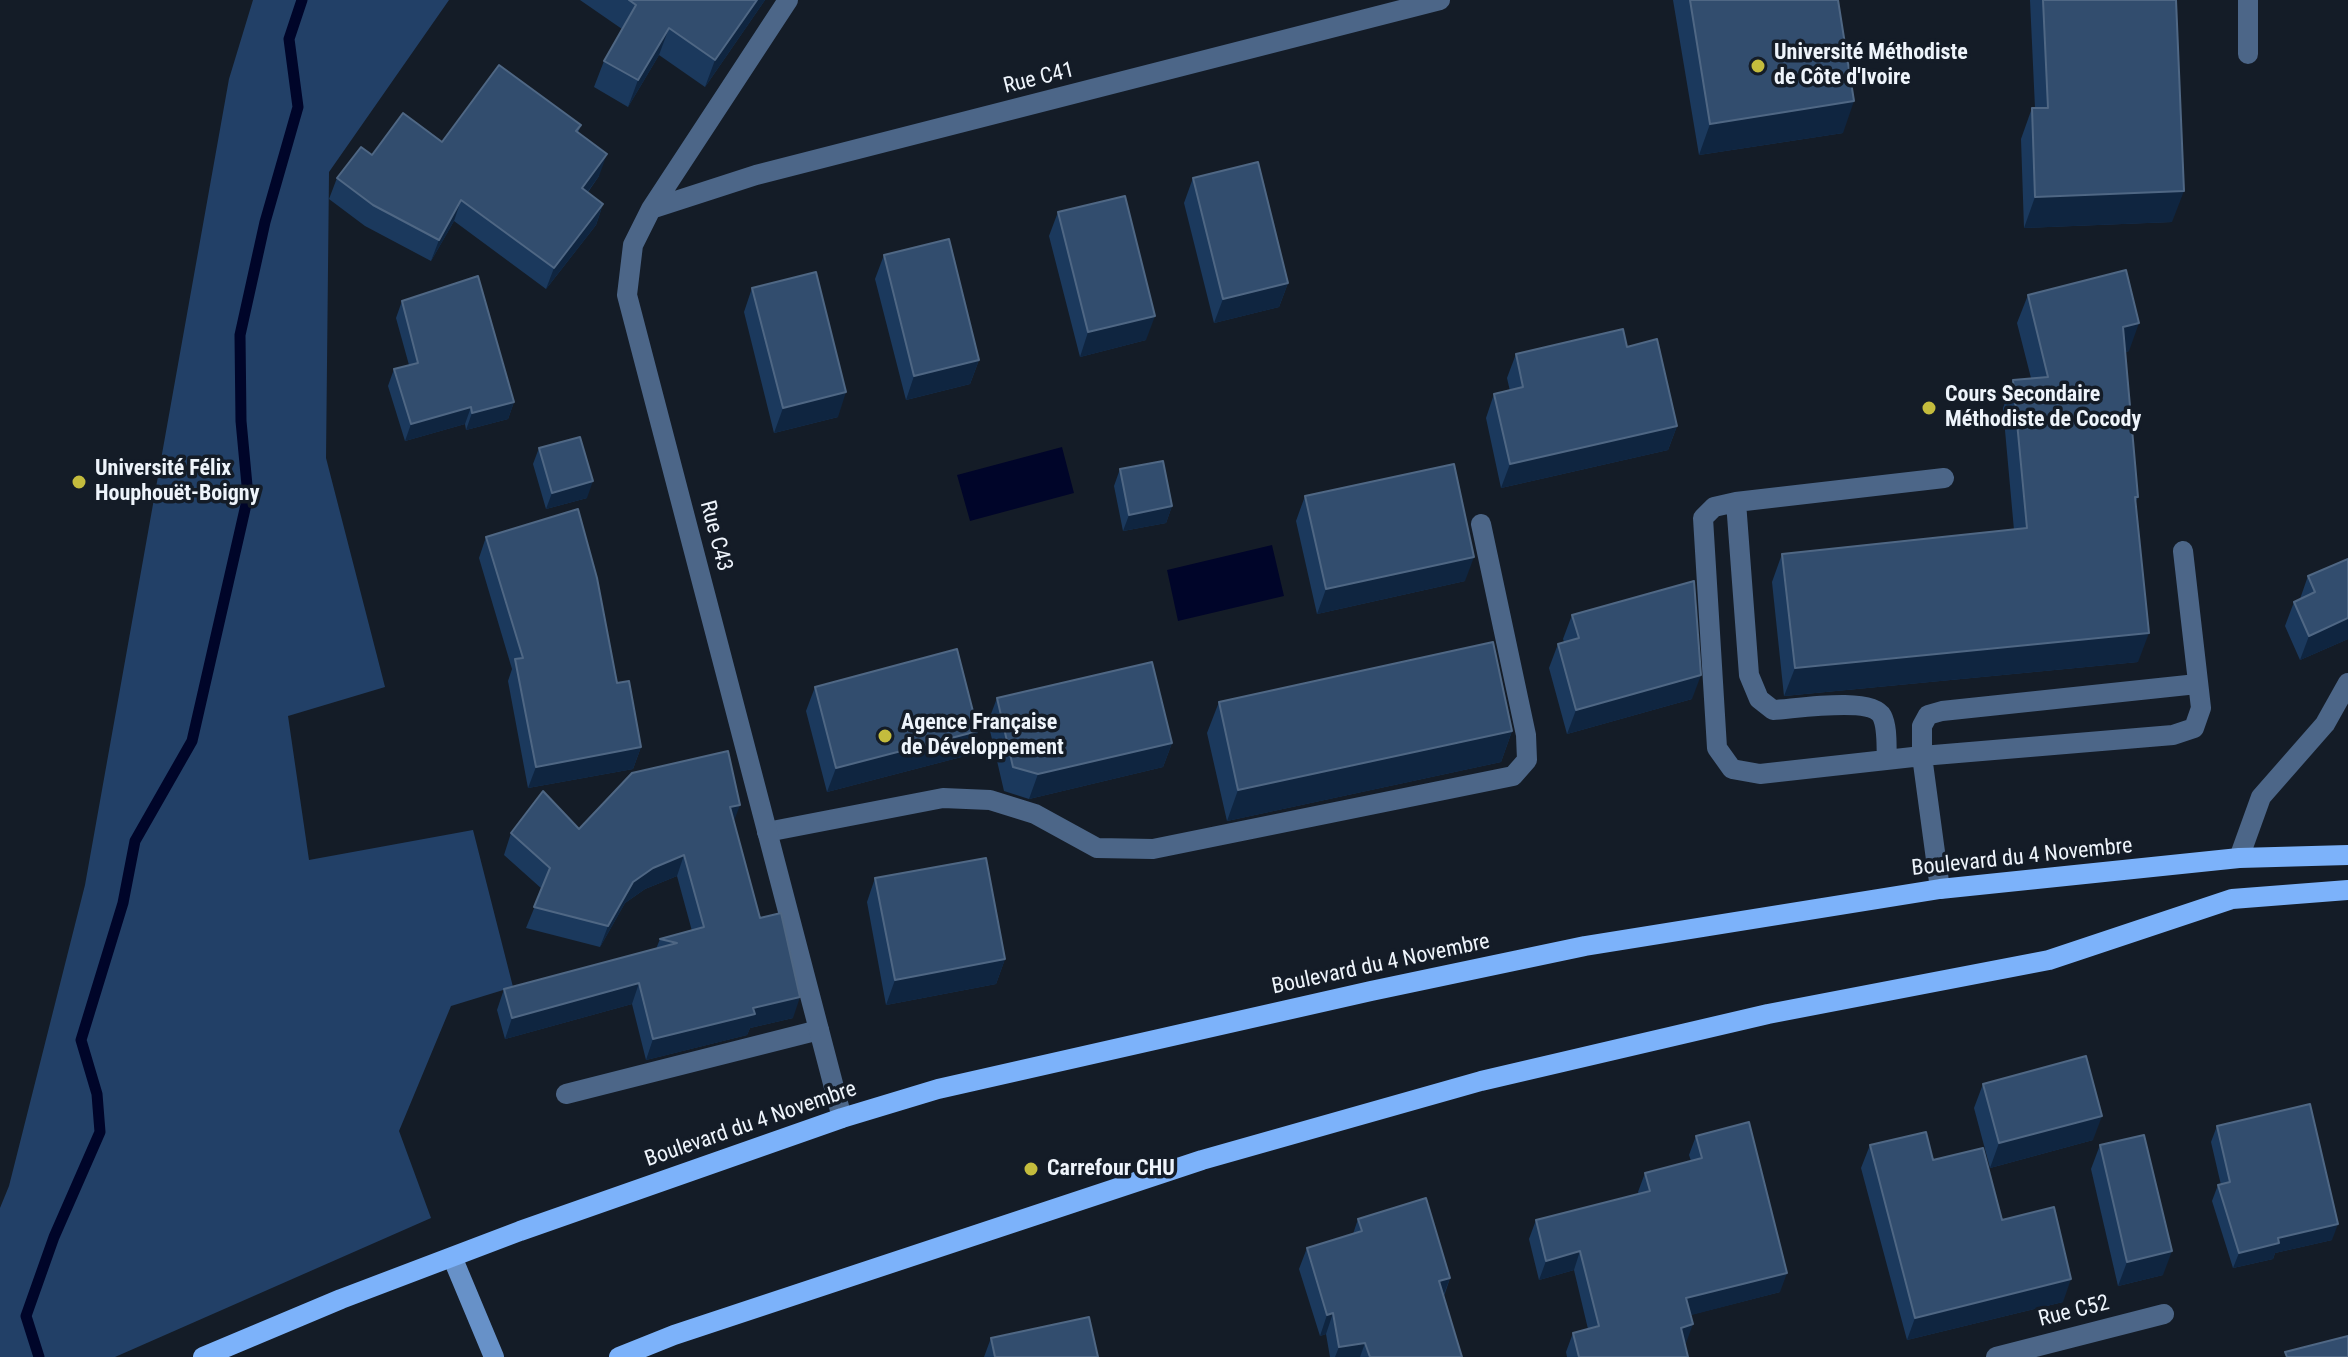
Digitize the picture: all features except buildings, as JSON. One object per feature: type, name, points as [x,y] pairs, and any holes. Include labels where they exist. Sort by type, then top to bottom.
[{"type":"main road","name":"Boulevard du 4 Novembre","points":[[203,1357],[341,1299],[520,1231],[842,1118],[938,1089],[1585,946],[1940,889],[2239,858],[2348,855]]},
{"type":"main road","points":[[619,1357],[674,1335],[1202,1160],[1481,1081],[1768,1014],[2049,960],[2232,899],[2348,890]]},
{"type":"main road","points":[[453,1259],[494,1357]]},
{"type":"street","name":"Rue C43","points":[[788,0],[651,209],[633,245],[627,295],[842,1118]]},
{"type":"street","name":"Rue C41","points":[[651,209],[756,175],[1440,0]]},
{"type":"street","points":[[2248,0],[2248,54]]},
{"type":"street","points":[[1944,478],[1736,502],[1714,507],[1703,518],[1717,748],[1732,769],[1760,774],[1922,756],[2173,735],[2194,728],[2201,708],[2183,551]]},
{"type":"street","points":[[1736,502],[1749,675],[1759,699],[1773,710],[1865,704],[1881,713],[1884,720],[1887,760]]},
{"type":"street","points":[[767,832],[943,798],[990,800],[1035,814],[1097,848],[1153,849],[1513,776],[1527,760],[1526,735],[1481,524]]},
{"type":"street","points":[[2239,858],[2261,797],[2325,724],[2348,683]]},
{"type":"street","points":[[1940,889],[1922,756],[1922,726],[1928,715],[2197,684]]},
{"type":"street","points":[[2325,724],[2348,719]]},
{"type":"street","points":[[566,1094],[819,1030]]},
{"type":"street","name":"Rue C52","points":[[1996,1357],[2164,1314]]},
{"type":"shaded area","points":[[253,0],[449,0],[329,172],[326,458],[385,687],[288,716],[309,860],[473,830],[513,987],[451,1006],[399,1131],[431,1218],[115,1357],[0,1357],[0,1208],[9,1186],[85,885],[229,79]]},
{"type":"shaded area","points":[[1062,447],[1074,493],[970,521],[957,475]]},
{"type":"shaded area","points":[[1272,545],[1284,596],[1178,621],[1167,570]]},
{"type":"waterway","points":[[39,1357],[26,1316],[54,1237],[100,1132],[97,1094],[81,1040],[123,903],[135,841],[192,741],[248,496],[241,421],[240,335],[265,222],[298,107],[289,39],[302,0]]},
{"type":"place","name":"Université Méthodiste de Côte d'Ivoire","points":[[1758,66]]},
{"type":"place","name":"Cours Secondaire Méthodiste de Cocody","points":[[1929,408]]},
{"type":"place","name":"Université Félix Houphouët-Boigny","points":[[79,482]]},
{"type":"place","name":"Agence Française de Développement","points":[[885,736]]},
{"type":"place","name":"Carrefour CHU","points":[[1031,1169]]}]
